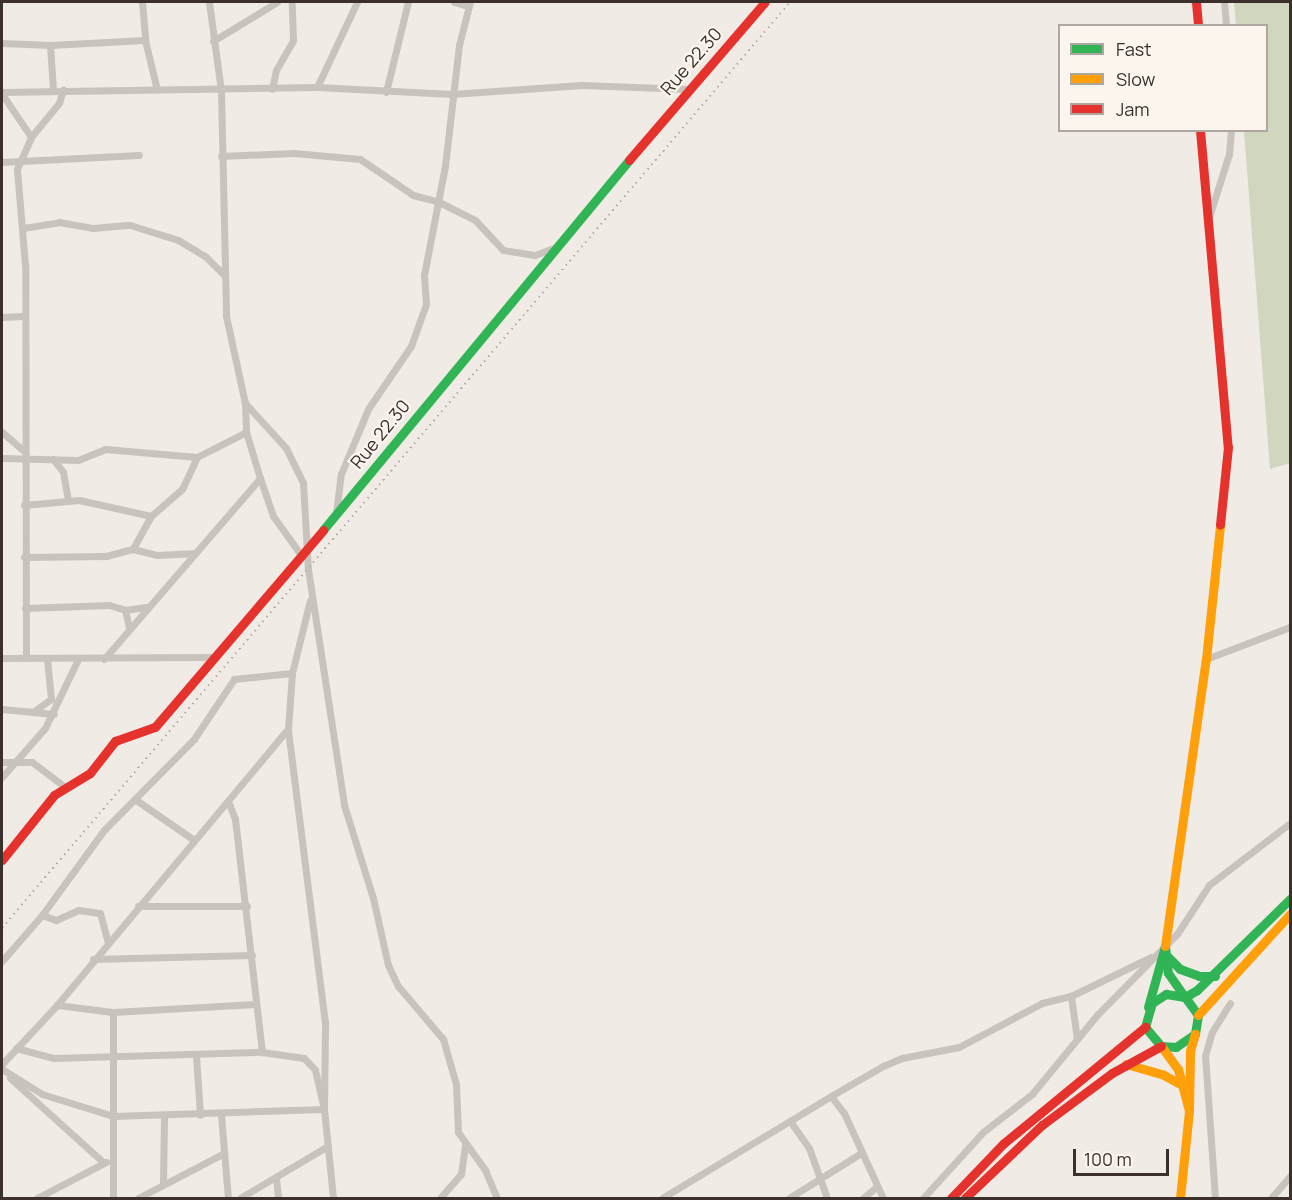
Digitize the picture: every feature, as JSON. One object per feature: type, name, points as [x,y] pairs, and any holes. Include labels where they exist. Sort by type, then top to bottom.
[{"type":"street","points":[[142,2],[145,40],[157,90]]},
{"type":"street","points":[[209,2],[221,91],[226,316],[244,404],[246,432],[273,516],[304,551]]},
{"type":"street","points":[[213,41],[276,2]]},
{"type":"street","points":[[272,89],[276,70],[292,40],[292,2]]},
{"type":"street","points":[[317,87],[357,2]]},
{"type":"street","points":[[386,92],[408,2]]},
{"type":"street","points":[[336,513],[341,474],[368,409],[418,331],[426,304],[424,274],[439,202],[452,94],[469,4],[454,2]]},
{"type":"street","name":"Rue 22.30","points":[[2,860],[65,787],[90,773],[115,741],[155,727],[214,657],[239,632],[553,248],[765,2]]},
{"type":"street","points":[[1196,2],[1198,24]]},
{"type":"street","points":[[1224,2],[1226,24]]},
{"type":"street","points":[[2,43],[50,45],[145,40]]},
{"type":"street","points":[[50,45],[53,90]]},
{"type":"street","points":[[2,93],[53,90],[221,91],[317,87],[452,94],[582,85],[688,89]]},
{"type":"street","points":[[26,658],[23,228],[19,160],[31,137],[58,104],[63,90]]},
{"type":"street","points":[[2,93],[31,137]]},
{"type":"street","points":[[951,1198],[1004,1143],[1118,1053],[1145,1027],[1148,1007],[1165,946],[1206,659],[1228,447],[1200,132]]},
{"type":"street","points":[[1207,224],[1229,154],[1232,132]]},
{"type":"street","points":[[221,156],[294,153],[360,159],[413,195],[439,202],[475,220],[503,250],[535,255],[553,248]]},
{"type":"street","points":[[2,162],[139,155]]},
{"type":"street","points":[[23,228],[59,222],[93,228],[108,224],[130,225],[178,240],[206,256],[226,276]]},
{"type":"street","points":[[2,317],[23,316]]},
{"type":"street","points":[[244,404],[286,448],[303,483],[304,551],[344,805],[373,898],[388,965],[398,986],[443,1039],[456,1084],[456,1126],[465,1144],[485,1170],[497,1198]]},
{"type":"street","points":[[2,432],[23,454]]},
{"type":"street","points":[[2,458],[23,454],[78,460],[105,449],[197,456],[246,432]]},
{"type":"street","points":[[133,549],[151,516],[182,489],[197,456]]},
{"type":"street","points":[[53,459],[63,472],[68,500]]},
{"type":"street","points":[[104,659],[192,553],[260,478]]},
{"type":"street","points":[[24,505],[68,500],[151,516]]},
{"type":"street","points":[[24,557],[106,556],[133,549],[157,555],[192,553]]},
{"type":"street","points":[[311,592],[292,673],[288,729],[325,1023],[324,1109],[333,1198]]},
{"type":"street","points":[[25,608],[109,605],[125,610],[147,607]]},
{"type":"street","points":[[125,610],[129,628]]},
{"type":"street","points":[[1206,659],[1290,627]]},
{"type":"street","points":[[2,658],[214,657]]},
{"type":"street","points":[[34,711],[51,699],[46,659]]},
{"type":"street","points":[[2,777],[26,752],[54,714],[78,659]]},
{"type":"street","points":[[2,961],[42,915],[104,830],[194,739],[234,679],[292,673]]},
{"type":"street","points":[[2,709],[54,714]]},
{"type":"street","points":[[2,1064],[57,1005],[93,959],[288,729]]},
{"type":"street","points":[[2,762],[12,764],[32,762],[65,787]]},
{"type":"street","points":[[136,800],[194,840]]},
{"type":"street","points":[[228,801],[235,819],[262,1052]]},
{"type":"street","points":[[923,1198],[983,1132],[1032,1094],[1077,1039],[1186,922],[1209,885],[1290,823]]},
{"type":"street","points":[[1148,1007],[1166,994],[1185,997],[1215,976],[1290,899]]},
{"type":"street","points":[[138,906],[246,906]]},
{"type":"street","points":[[42,915],[56,920],[78,910],[95,911],[104,917],[108,942]]},
{"type":"street","points":[[1180,1198],[1189,1111],[1190,1052],[1198,1015],[1290,914]]},
{"type":"street","points":[[1165,946],[1170,978],[1198,1015]]},
{"type":"street","points":[[93,959],[252,956]]},
{"type":"street","points":[[662,1198],[831,1096],[902,1058],[959,1047],[1042,1003],[1071,996],[1154,956]]},
{"type":"street","points":[[1167,956],[1180,969],[1199,976],[1215,976]]},
{"type":"street","points":[[1071,996],[1077,1039]]},
{"type":"street","points":[[1215,1198],[1205,1056],[1212,1032],[1230,1003]]},
{"type":"street","points":[[57,1005],[113,1012],[256,1004]]},
{"type":"street","points":[[113,1012],[113,1116],[107,1162],[114,1198]]},
{"type":"street","points":[[1145,1027],[1178,1069],[1189,1111]]},
{"type":"street","points":[[965,1198],[1035,1130],[1125,1064],[1161,1046],[1176,1047],[1195,1034]]},
{"type":"street","points":[[15,1048],[54,1058],[114,1059],[262,1052],[309,1061],[324,1109]]},
{"type":"street","points":[[196,1056],[200,1115]]},
{"type":"street","points":[[1125,1064],[1162,1074],[1182,1085]]},
{"type":"street","points":[[2,1069],[42,1094],[113,1116],[221,1115],[324,1109]]},
{"type":"street","points":[[2,1069],[107,1162]]},
{"type":"street","points":[[831,1096],[844,1113],[883,1198]]},
{"type":"street","points":[[221,1115],[228,1198]]},
{"type":"street","points":[[163,1183],[164,1116]]},
{"type":"street","points":[[790,1122],[810,1148],[819,1181],[827,1198]]},
{"type":"street","points":[[441,1198],[461,1174],[465,1144]]},
{"type":"street","points":[[240,1198],[328,1146]]},
{"type":"street","points":[[138,1198],[224,1153]]},
{"type":"street","points":[[789,1198],[861,1153]]},
{"type":"street","points":[[37,1198],[107,1162]]},
{"type":"street","points":[[1271,1198],[1290,1176]]},
{"type":"street","points":[[276,1178],[278,1198]]},
{"type":"street","points":[[863,1198],[876,1187]]},
{"type":"green space","points":[[1234,2],[1290,2],[1290,463],[1270,469],[1244,132],[1268,132],[1268,24],[1236,24]]},
{"type":"railway","points":[[2,928],[790,2]]},
{"type":"traffic: fast","points":[[323,530],[629,160]]},
{"type":"traffic: fast","points":[[1185,997],[1198,1015],[1195,1034],[1176,1047],[1161,1046],[1145,1027],[1152,1003],[1166,994],[1185,997],[1197,990],[1290,899]]},
{"type":"traffic: fast","points":[[1148,1007],[1165,946],[1168,973],[1185,997]]},
{"type":"traffic: fast","points":[[1167,956],[1180,969],[1199,976],[1215,976]]},
{"type":"traffic: slow","points":[[1165,946],[1206,659],[1220,525]]},
{"type":"traffic: slow","points":[[1198,1015],[1290,914]]},
{"type":"traffic: slow","points":[[1161,1046],[1178,1069],[1189,1111],[1190,1051],[1195,1034]]},
{"type":"traffic: slow","points":[[1126,1064],[1162,1074],[1182,1085]]},
{"type":"traffic: slow","points":[[1180,1198],[1189,1111]]},
{"type":"traffic: jam","points":[[629,160],[765,2]]},
{"type":"traffic: jam","points":[[1196,2],[1198,24]]},
{"type":"traffic: jam","points":[[1200,132],[1228,447],[1220,525]]},
{"type":"traffic: jam","points":[[2,860],[54,795],[90,773],[115,741],[155,727],[323,530]]},
{"type":"traffic: jam","points":[[951,1198],[1004,1143],[1145,1027]]},
{"type":"traffic: jam","points":[[965,1198],[1042,1125],[1112,1073],[1161,1046]]}]
